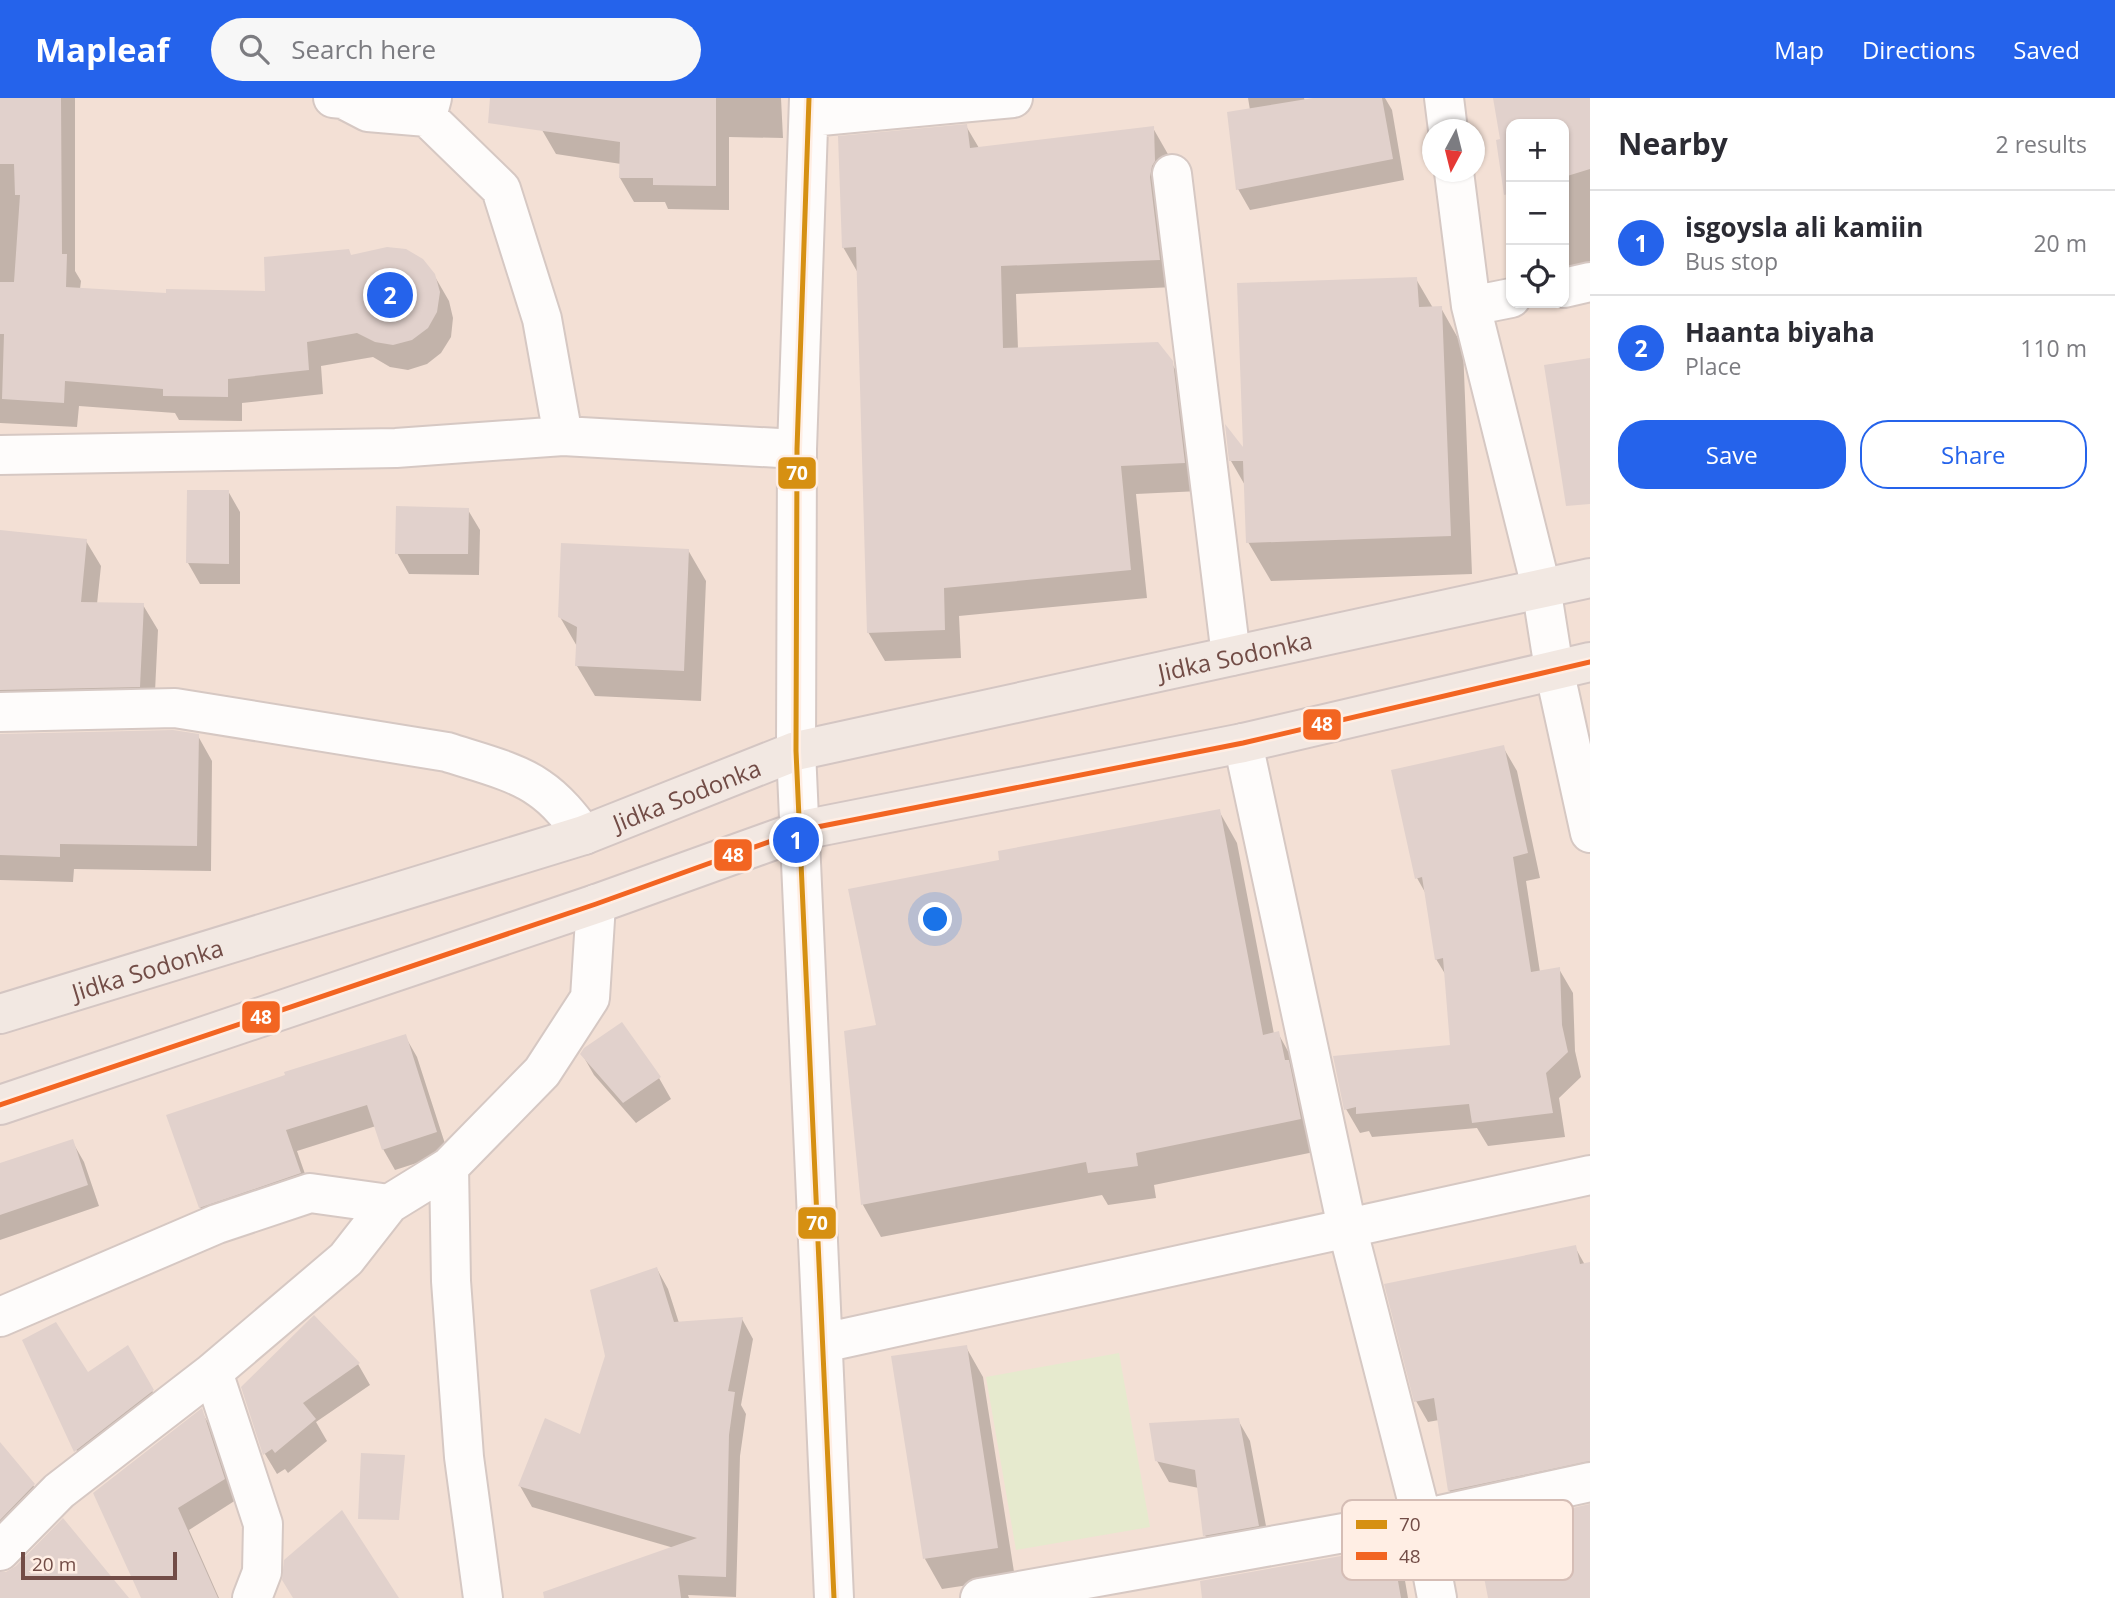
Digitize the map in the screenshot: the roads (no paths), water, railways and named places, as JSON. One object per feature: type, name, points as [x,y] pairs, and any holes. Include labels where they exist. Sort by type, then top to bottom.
[{"type":"main road","name":"Jidka Sodonka","points":[[0,1014],[584,835],[796,751],[1590,578]]},
{"type":"main road","points":[[0,1105],[596,904],[802,830],[1243,743],[1572,665]]},
{"type":"street","points":[[340,98],[368,112],[429,108],[501,189],[542,319],[563,436]]},
{"type":"street","points":[[834,1598],[802,830],[796,751],[797,449],[809,107],[1013,98]]},
{"type":"street","points":[[1444,98],[1447,119]]},
{"type":"street","points":[[1172,174],[1231,656]]},
{"type":"street","points":[[1455,182],[1471,306],[1541,587],[1572,665],[1590,833]]},
{"type":"street","points":[[1569,287],[1590,282]]},
{"type":"street","points":[[1471,306],[1506,299]]},
{"type":"street","points":[[0,455],[396,448],[563,436],[797,449]]},
{"type":"street","points":[[0,712],[174,708],[447,752],[491,766],[538,786],[565,810],[584,835]]},
{"type":"street","points":[[1243,743],[1347,1227],[1417,1500]]},
{"type":"street","points":[[0,1551],[59,1491],[213,1372],[346,1259],[389,1204],[449,1167],[542,1072],[590,998],[596,904]]},
{"type":"street","points":[[449,1167],[451,1280],[464,1457],[483,1598]]},
{"type":"street","points":[[823,1343],[1590,1175]]},
{"type":"street","points":[[0,1317],[217,1224],[310,1193],[389,1204]]},
{"type":"street","points":[[213,1372],[263,1524],[262,1573],[252,1598]]},
{"type":"street","points":[[1508,1500],[1590,1482]]},
{"type":"street","points":[[979,1598],[1143,1583],[1342,1537]]},
{"type":"street","points":[[1434,1580],[1437,1598]]},
{"type":"place","name":"Haanta biyaha","points":[[390,295]]},
{"type":"place","name":"isgoysla ali kamiin","points":[[796,840]]}]
